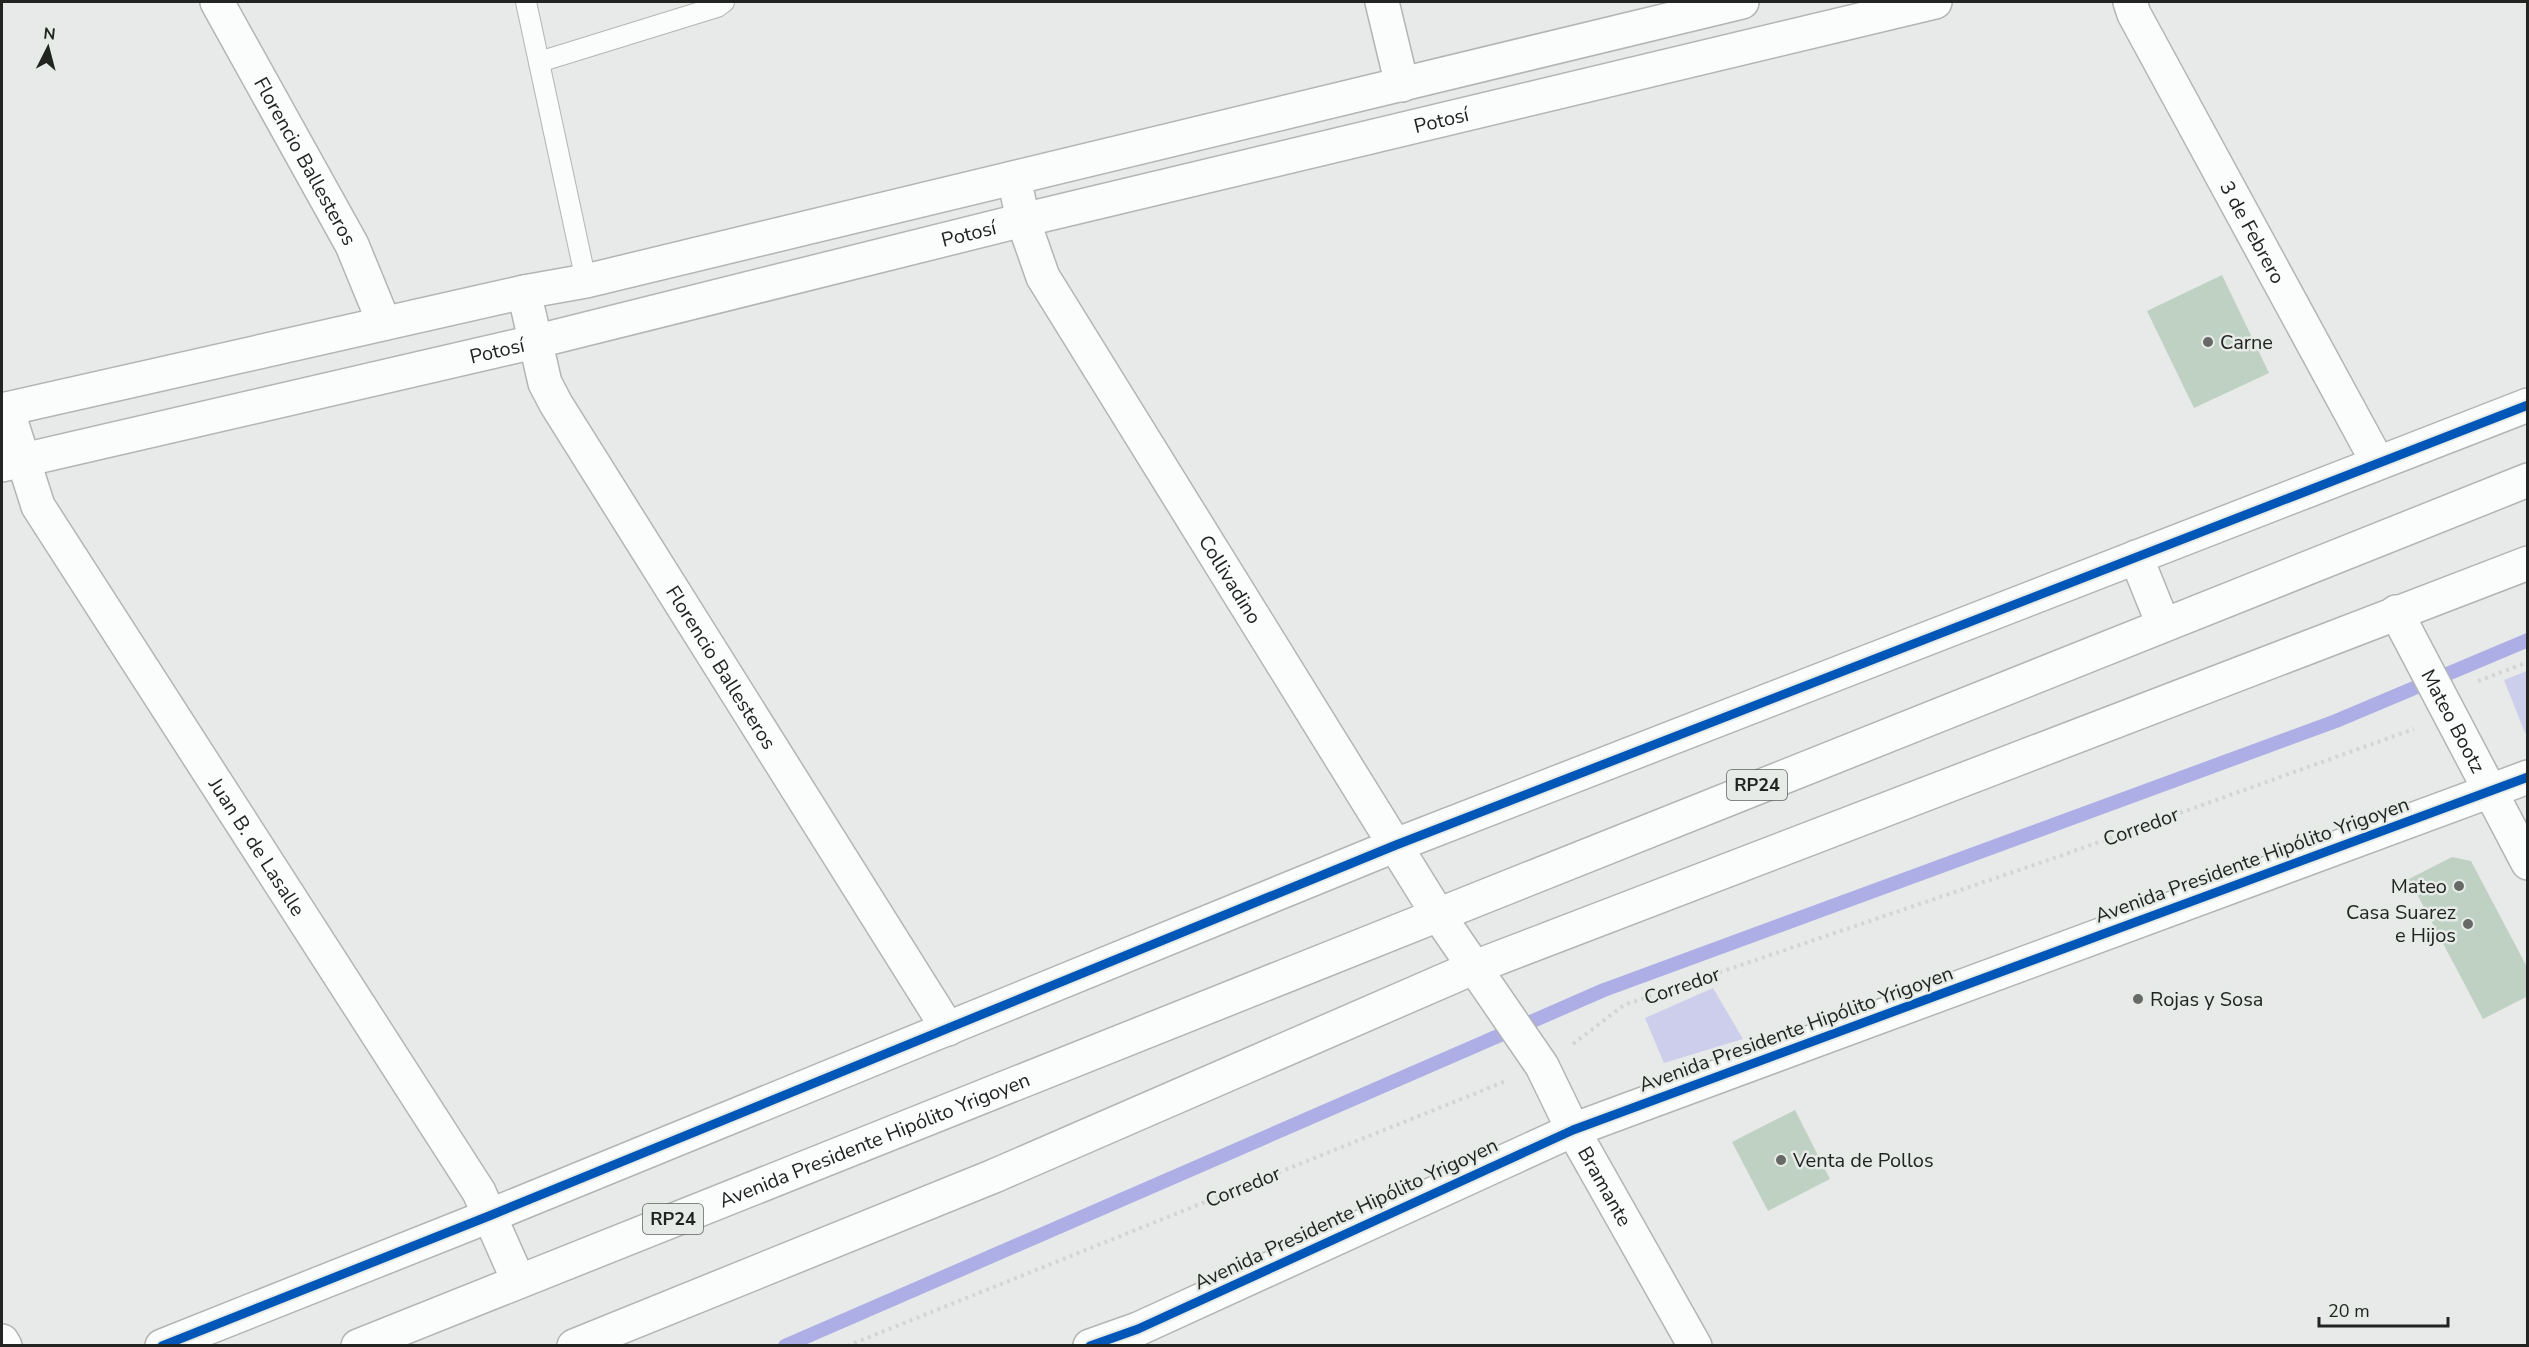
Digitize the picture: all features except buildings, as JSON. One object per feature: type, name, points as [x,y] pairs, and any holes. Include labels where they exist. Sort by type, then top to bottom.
[{"type":"street","name":"Florencio Ballesteros","points":[[217,2],[352,245],[384,323]]},
{"type":"street","points":[[1382,2],[1402,85]]},
{"type":"street","points":[[4,410],[384,323],[524,292],[586,281],[1742,2]]},
{"type":"street","name":"3 de Febrero","points":[[2130,2],[2378,463]]},
{"type":"street","name":"Potosí","points":[[12,462],[534,342],[1023,220],[1922,3]]},
{"type":"street","name":"Collivadino","points":[[1014,178],[1023,220],[1043,277],[1437,913],[1475,967]]},
{"type":"street","name":"Florencio Ballesteros","points":[[524,292],[545,383],[556,404],[948,1029]]},
{"type":"street","points":[[162,1346],[489,1216],[1396,845],[2528,405]]},
{"type":"street","name":"Juan B. de Lasalle","points":[[4,410],[12,462],[38,507],[472,1182],[518,1280]]},
{"type":"street","name":"Avenida Presidente Hipólito Yrigoyen","points":[[358,1346],[1437,913],[2528,480]]},
{"type":"street","points":[[2136,557],[2163,624]]},
{"type":"street","points":[[574,1346],[994,1176],[1475,967],[2528,563]]},
{"type":"street","name":"Mateo Bootz","points":[[2396,612],[2528,863]]},
{"type":"street","name":"Avenida Presidente Hipólito Yrigoyen","points":[[1090,1346],[1143,1337],[1573,1130],[2528,777]]},
{"type":"street","name":"Bramante","points":[[1475,967],[1537,1058],[1573,1130],[1695,1346]]},
{"type":"street","points":[[2,1341],[4,1346]]},
{"type":"lane","points":[[526,2],[586,281]]},
{"type":"lane","points":[[539,62],[717,7],[724,2]]},
{"type":"path","points":[[2447,710],[2478,681],[2528,662]]},
{"type":"shaded area","points":[[2527,671],[2528,732],[2525,733],[2504,680]]},
{"type":"shaded area","points":[[1713,988],[1743,1039],[1664,1063],[1645,1018]]},
{"type":"waterway","points":[[785,1346],[1604,990],[2336,721],[2528,640]]},
{"type":"cycle path","points":[[162,1346],[489,1216],[1396,845],[2528,405]]},
{"type":"cycle path","points":[[1090,1346],[1138,1329],[1573,1130],[2528,777]]},
{"type":"place","name":"Carne","points":[[2208,342]]},
{"type":"place","name":"Mateo","points":[[2459,886]]},
{"type":"place","name":"Casa Suarez e Hijos","points":[[2468,924]]},
{"type":"place","name":"Rojas y Sosa","points":[[2138,999]]},
{"type":"place","name":"Venta de Pollos","points":[[1781,1160]]}]
